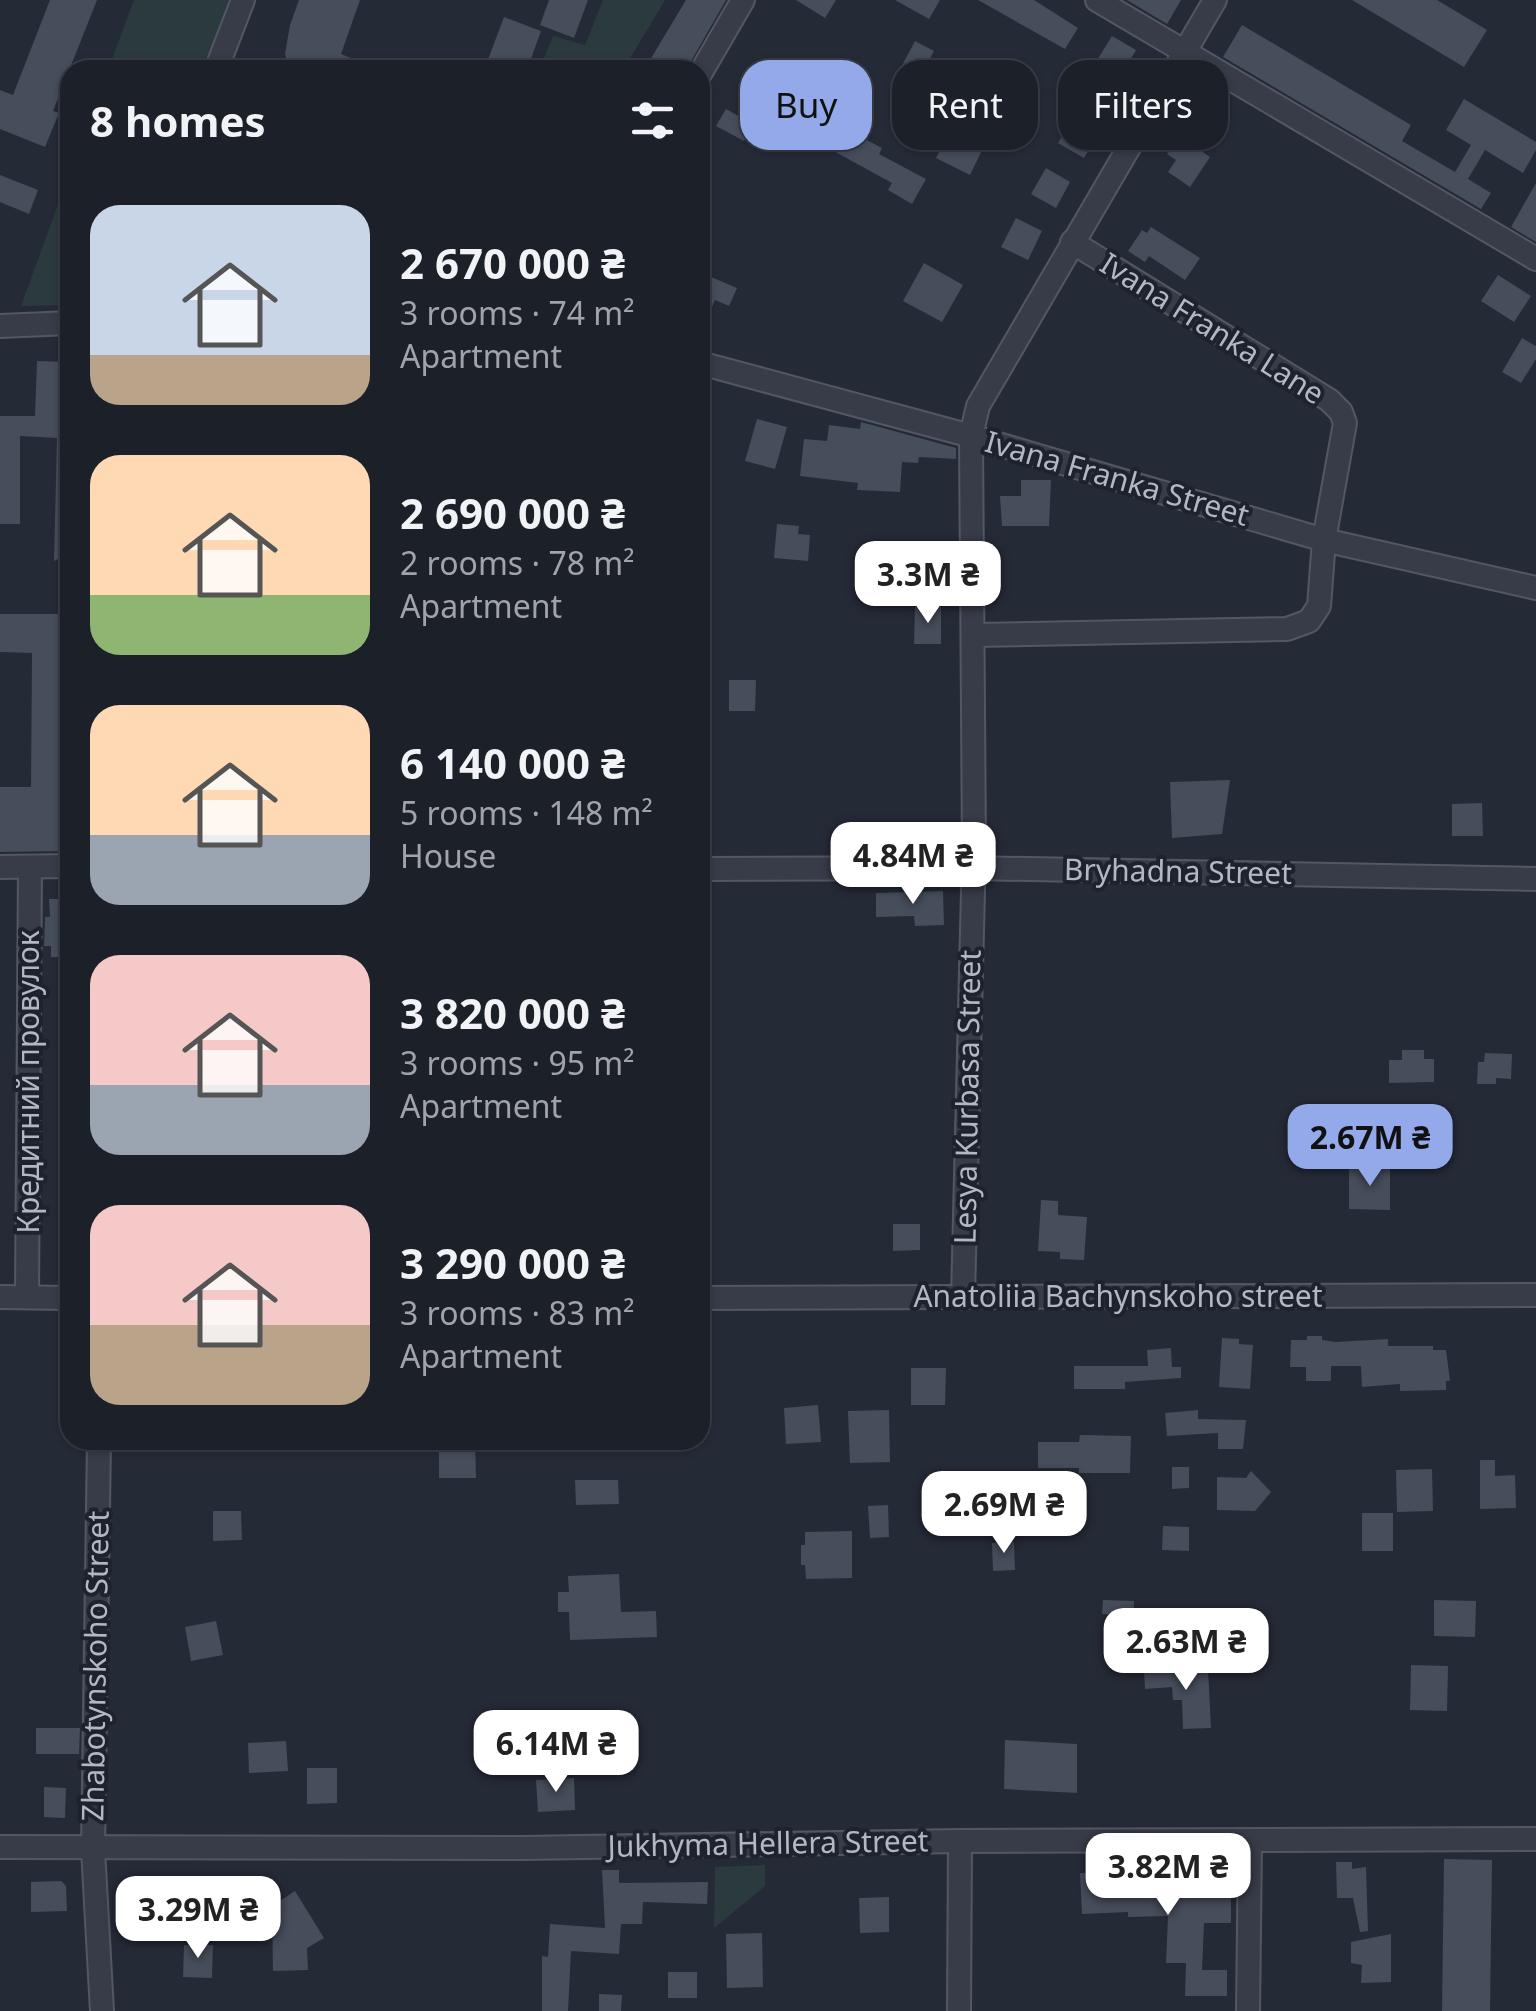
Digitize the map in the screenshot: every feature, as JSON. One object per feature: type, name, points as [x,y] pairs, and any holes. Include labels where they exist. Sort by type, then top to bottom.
[{"type":"street","points":[[220,60],[243,0]]},
{"type":"street","points":[[708,60],[743,0]]},
{"type":"street","points":[[1097,0],[1536,259]]},
{"type":"street","name":"Lesya Kurbasa Street","points":[[963,1298],[973,868],[971,436],[978,406],[1215,0]]},
{"type":"street","name":"Ivana Franka Lane","points":[[974,636],[1288,629],[1309,620],[1319,606],[1324,540],[1345,423],[1340,412],[1329,400],[1072,242]]},
{"type":"street","points":[[0,326],[60,323]]},
{"type":"street","name":"Ivana Franka Street","points":[[710,366],[971,436],[1324,540],[1536,588]]},
{"type":"street","points":[[0,866],[60,866]]},
{"type":"street","name":"Кредитний провулок","points":[[27,1297],[30,867]]},
{"type":"street","name":"Bryhadna Street","points":[[710,870],[973,868],[1536,879]]},
{"type":"street","name":"Anatoliia Bachynskoho street","points":[[710,1298],[1536,1296]]},
{"type":"street","points":[[0,1297],[60,1298]]},
{"type":"street","name":"Zhabotynskoho Street","points":[[99,1450],[93,1849],[102,2011]]},
{"type":"street","name":"Jukhyma Hellera Street","points":[[0,1848],[520,1848],[960,1841],[1536,1839]]},
{"type":"street","points":[[959,2011],[960,1841]]},
{"type":"street","points":[[1248,2011],[1250,1841]]},
{"type":"shaded area","points":[[134,0],[230,0],[207,60],[112,60]]},
{"type":"shaded area","points":[[603,0],[665,0],[629,60],[543,60],[553,36],[585,45]]},
{"type":"shaded area","points":[[60,199],[60,305],[21,306]]},
{"type":"shaded area","points":[[765,1865],[765,1886],[714,1928],[715,1867]]},
{"type":"building","points":[[50,0],[97,0],[73,60],[60,60],[60,93],[53,111],[59,113],[45,147],[0,129],[0,90],[13,95]]},
{"type":"building","points":[[299,0],[360,0],[341,54],[355,60],[287,60],[290,25]]},
{"type":"building","points":[[549,0],[588,0],[574,38],[540,25]]},
{"type":"building","points":[[686,0],[726,0],[692,60],[650,60]]},
{"type":"building","points":[[796,0],[836,0],[825,18]]},
{"type":"building","points":[[895,0],[940,0],[929,19]]},
{"type":"building","points":[[978,0],[1034,0],[1078,28],[1065,49]]},
{"type":"building","points":[[1127,0],[1181,0],[1167,24]]},
{"type":"building","points":[[1352,0],[1437,0],[1487,30],[1464,67]]},
{"type":"building","points":[[504,17],[541,31],[531,60],[488,60]]},
{"type":"building","points":[[1242,25],[1411,125],[1402,141],[1455,172],[1471,145],[1446,130],[1464,99],[1536,142],[1536,150],[1523,173],[1485,150],[1468,179],[1491,193],[1481,209],[1223,57]]},
{"type":"building","points":[[1112,36],[1136,50],[1130,60],[1097,60]]},
{"type":"building","points":[[915,41],[934,51],[929,60],[905,60]]},
{"type":"building","points":[[726,109],[740,117],[740,139],[716,126]]},
{"type":"building","points":[[872,143],[882,148],[879,154],[926,179],[912,204],[888,190],[892,183],[832,150],[872,150]]},
{"type":"building","points":[[940,150],[982,150],[970,175],[936,158]]},
{"type":"building","points":[[1070,150],[1089,150],[1084,158]]},
{"type":"building","points":[[1170,150],[1200,150],[1210,157],[1190,187],[1168,172],[1176,160],[1167,154]]},
{"type":"building","points":[[1046,168],[1070,182],[1056,208],[1031,194]]},
{"type":"building","points":[[0,175],[38,190],[29,214],[0,202]]},
{"type":"building","points":[[1536,183],[1536,242],[1511,227]]},
{"type":"building","points":[[1016,218],[1042,231],[1028,260],[1001,247]]},
{"type":"building","points":[[1151,227],[1200,258],[1185,280],[1149,256],[1145,262],[1128,251],[1142,230],[1147,233]]},
{"type":"building","points":[[924,263],[963,285],[942,322],[903,301]]},
{"type":"building","points":[[1498,275],[1531,296],[1514,322],[1481,301]]},
{"type":"building","points":[[710,277],[737,288],[729,306],[715,300],[710,311]]},
{"type":"building","points":[[1522,338],[1536,346],[1536,359],[1521,383],[1502,372]]},
{"type":"building","points":[[37,361],[60,362],[60,558],[54,561],[57,438],[20,436],[20,524],[0,524],[0,416],[35,416]]},
{"type":"building","points":[[757,419],[787,427],[775,469],[745,461]]},
{"type":"building","points":[[861,422],[956,448],[956,459],[919,457],[918,463],[902,462],[900,492],[857,490],[858,483],[800,476],[804,439],[827,441],[829,425],[860,429]]},
{"type":"building","points":[[1021,480],[1051,480],[1049,526],[1002,526],[1000,496],[1021,496]]},
{"type":"building","points":[[777,524],[799,526],[798,534],[810,535],[808,561],[774,558]]},
{"type":"building","points":[[910,547],[940,550],[938,571],[908,568]]},
{"type":"building","points":[[915,607],[941,607],[941,644],[914,644]]},
{"type":"building","points":[[0,614],[60,614],[60,851],[0,852],[0,787],[31,787],[32,653],[0,652]]},
{"type":"building","points":[[729,680],[756,680],[755,711],[729,711]]},
{"type":"building","points":[[1230,780],[1222,834],[1172,838],[1170,782]]},
{"type":"building","points":[[1482,803],[1483,836],[1452,836],[1452,804]]},
{"type":"building","points":[[943,891],[944,925],[915,926],[914,916],[876,917],[876,893]]},
{"type":"building","points":[[49,899],[60,899],[60,957],[51,957],[51,946],[44,946],[45,917],[50,917]]},
{"type":"building","points":[[1402,1050],[1424,1050],[1424,1059],[1434,1059],[1434,1082],[1389,1083],[1389,1060],[1402,1060]]},
{"type":"building","points":[[1485,1053],[1512,1054],[1511,1079],[1496,1078],[1496,1084],[1477,1084],[1478,1062],[1484,1062]]},
{"type":"building","points":[[1349,1169],[1390,1169],[1390,1210],[1349,1209]]},
{"type":"building","points":[[1041,1200],[1058,1201],[1058,1215],[1087,1217],[1084,1260],[1060,1259],[1060,1252],[1038,1251]]},
{"type":"building","points":[[893,1224],[920,1224],[920,1250],[893,1251]]},
{"type":"building","points":[[1307,1336],[1322,1336],[1322,1340],[1335,1342],[1388,1339],[1388,1346],[1433,1346],[1433,1350],[1446,1350],[1450,1381],[1446,1381],[1446,1390],[1400,1391],[1400,1384],[1362,1387],[1361,1366],[1331,1366],[1331,1381],[1306,1381],[1306,1367],[1290,1367],[1291,1340],[1307,1340]]},
{"type":"building","points":[[1222,1338],[1253,1345],[1250,1389],[1219,1387]]},
{"type":"building","points":[[1171,1348],[1172,1367],[1181,1367],[1181,1378],[1125,1382],[1125,1389],[1074,1389],[1074,1366],[1148,1366],[1147,1350]]},
{"type":"building","points":[[911,1368],[946,1368],[945,1405],[911,1405]]},
{"type":"building","points":[[818,1405],[821,1442],[786,1444],[784,1408]]},
{"type":"building","points":[[889,1410],[890,1462],[850,1463],[848,1411]]},
{"type":"building","points":[[1198,1410],[1198,1419],[1246,1420],[1243,1449],[1218,1449],[1218,1433],[1167,1436],[1165,1413]]},
{"type":"building","points":[[1080,1435],[1131,1436],[1130,1473],[1038,1468],[1038,1442],[1079,1442]]},
{"type":"building","points":[[439,1450],[475,1450],[476,1478],[439,1478]]},
{"type":"building","points":[[1480,1460],[1495,1460],[1495,1476],[1515,1475],[1516,1508],[1480,1509]]},
{"type":"building","points":[[1172,1467],[1189,1467],[1189,1488],[1172,1489]]},
{"type":"building","points":[[1432,1469],[1433,1511],[1397,1512],[1396,1470]]},
{"type":"building","points":[[1251,1471],[1271,1492],[1255,1511],[1217,1510],[1217,1477],[1246,1478]]},
{"type":"building","points":[[575,1480],[618,1480],[619,1504],[576,1505]]},
{"type":"building","points":[[888,1505],[889,1537],[870,1538],[868,1506]]},
{"type":"building","points":[[213,1511],[241,1511],[242,1540],[213,1541]]},
{"type":"building","points":[[1362,1513],[1393,1513],[1393,1551],[1362,1551]]},
{"type":"building","points":[[1163,1526],[1189,1527],[1189,1551],[1162,1550]]},
{"type":"building","points":[[852,1531],[852,1578],[806,1579],[805,1565],[801,1565],[805,1532]]},
{"type":"building","points":[[1014,1542],[1015,1570],[993,1571],[992,1543]]},
{"type":"building","points":[[619,1574],[621,1612],[656,1611],[657,1637],[570,1640],[569,1612],[558,1612],[558,1592],[569,1592],[568,1576]]},
{"type":"building","points":[[1103,1600],[1134,1601],[1133,1637],[1116,1636],[1117,1615],[1102,1614]]},
{"type":"building","points":[[1434,1600],[1476,1601],[1475,1637],[1434,1636]]},
{"type":"building","points":[[216,1621],[223,1655],[191,1661],[185,1627]]},
{"type":"building","points":[[1411,1665],[1448,1666],[1447,1711],[1410,1710]]},
{"type":"building","points":[[1208,1669],[1211,1728],[1183,1729],[1182,1700],[1173,1700],[1172,1687],[1145,1689],[1144,1671]]},
{"type":"building","points":[[36,1728],[80,1728],[79,1754],[36,1754]]},
{"type":"building","points":[[1005,1740],[1077,1744],[1077,1793],[1004,1789]]},
{"type":"building","points":[[286,1741],[288,1771],[249,1773],[248,1743]]},
{"type":"building","points":[[307,1768],[337,1768],[337,1803],[307,1804]]},
{"type":"building","points":[[574,1778],[575,1810],[538,1812],[536,1780]]},
{"type":"building","points":[[44,1787],[66,1788],[65,1818],[44,1817]]},
{"type":"building","points":[[1444,1859],[1492,1860],[1490,2011],[1442,2011]]},
{"type":"building","points":[[1336,1862],[1352,1862],[1352,1869],[1366,1867],[1368,1931],[1360,1932],[1353,1898],[1337,1898]]},
{"type":"building","points":[[602,1870],[619,1870],[619,1883],[708,1882],[707,1904],[643,1902],[642,1924],[621,1924],[619,1954],[571,1951],[568,2011],[542,2011],[542,1956],[548,1957],[550,1924],[605,1928]]},
{"type":"building","points":[[1080,1873],[1101,1873],[1101,1878],[1161,1876],[1196,1879],[1196,1884],[1231,1884],[1231,1923],[1204,1923],[1202,1970],[1227,1970],[1227,1996],[1185,1996],[1186,1963],[1166,1963],[1168,1916],[1128,1917],[1128,1912],[1082,1914]]},
{"type":"building","points":[[61,1881],[66,1886],[67,1911],[31,1912],[31,1882]]},
{"type":"building","points":[[295,1891],[324,1938],[307,1948],[308,1970],[273,1971],[272,1906]]},
{"type":"building","points":[[889,1897],[889,1932],[860,1933],[859,1898]]},
{"type":"building","points":[[762,1933],[763,1987],[727,1988],[726,1934]]},
{"type":"building","points":[[1391,1934],[1391,1982],[1361,1983],[1362,1965],[1351,1963],[1351,1942]]},
{"type":"building","points":[[184,1945],[213,1945],[212,1978],[183,1977]]},
{"type":"building","points":[[668,1972],[697,1972],[697,1998],[668,1998]]},
{"type":"building","points":[[599,1994],[622,1995],[621,2011],[599,2011]]}]
